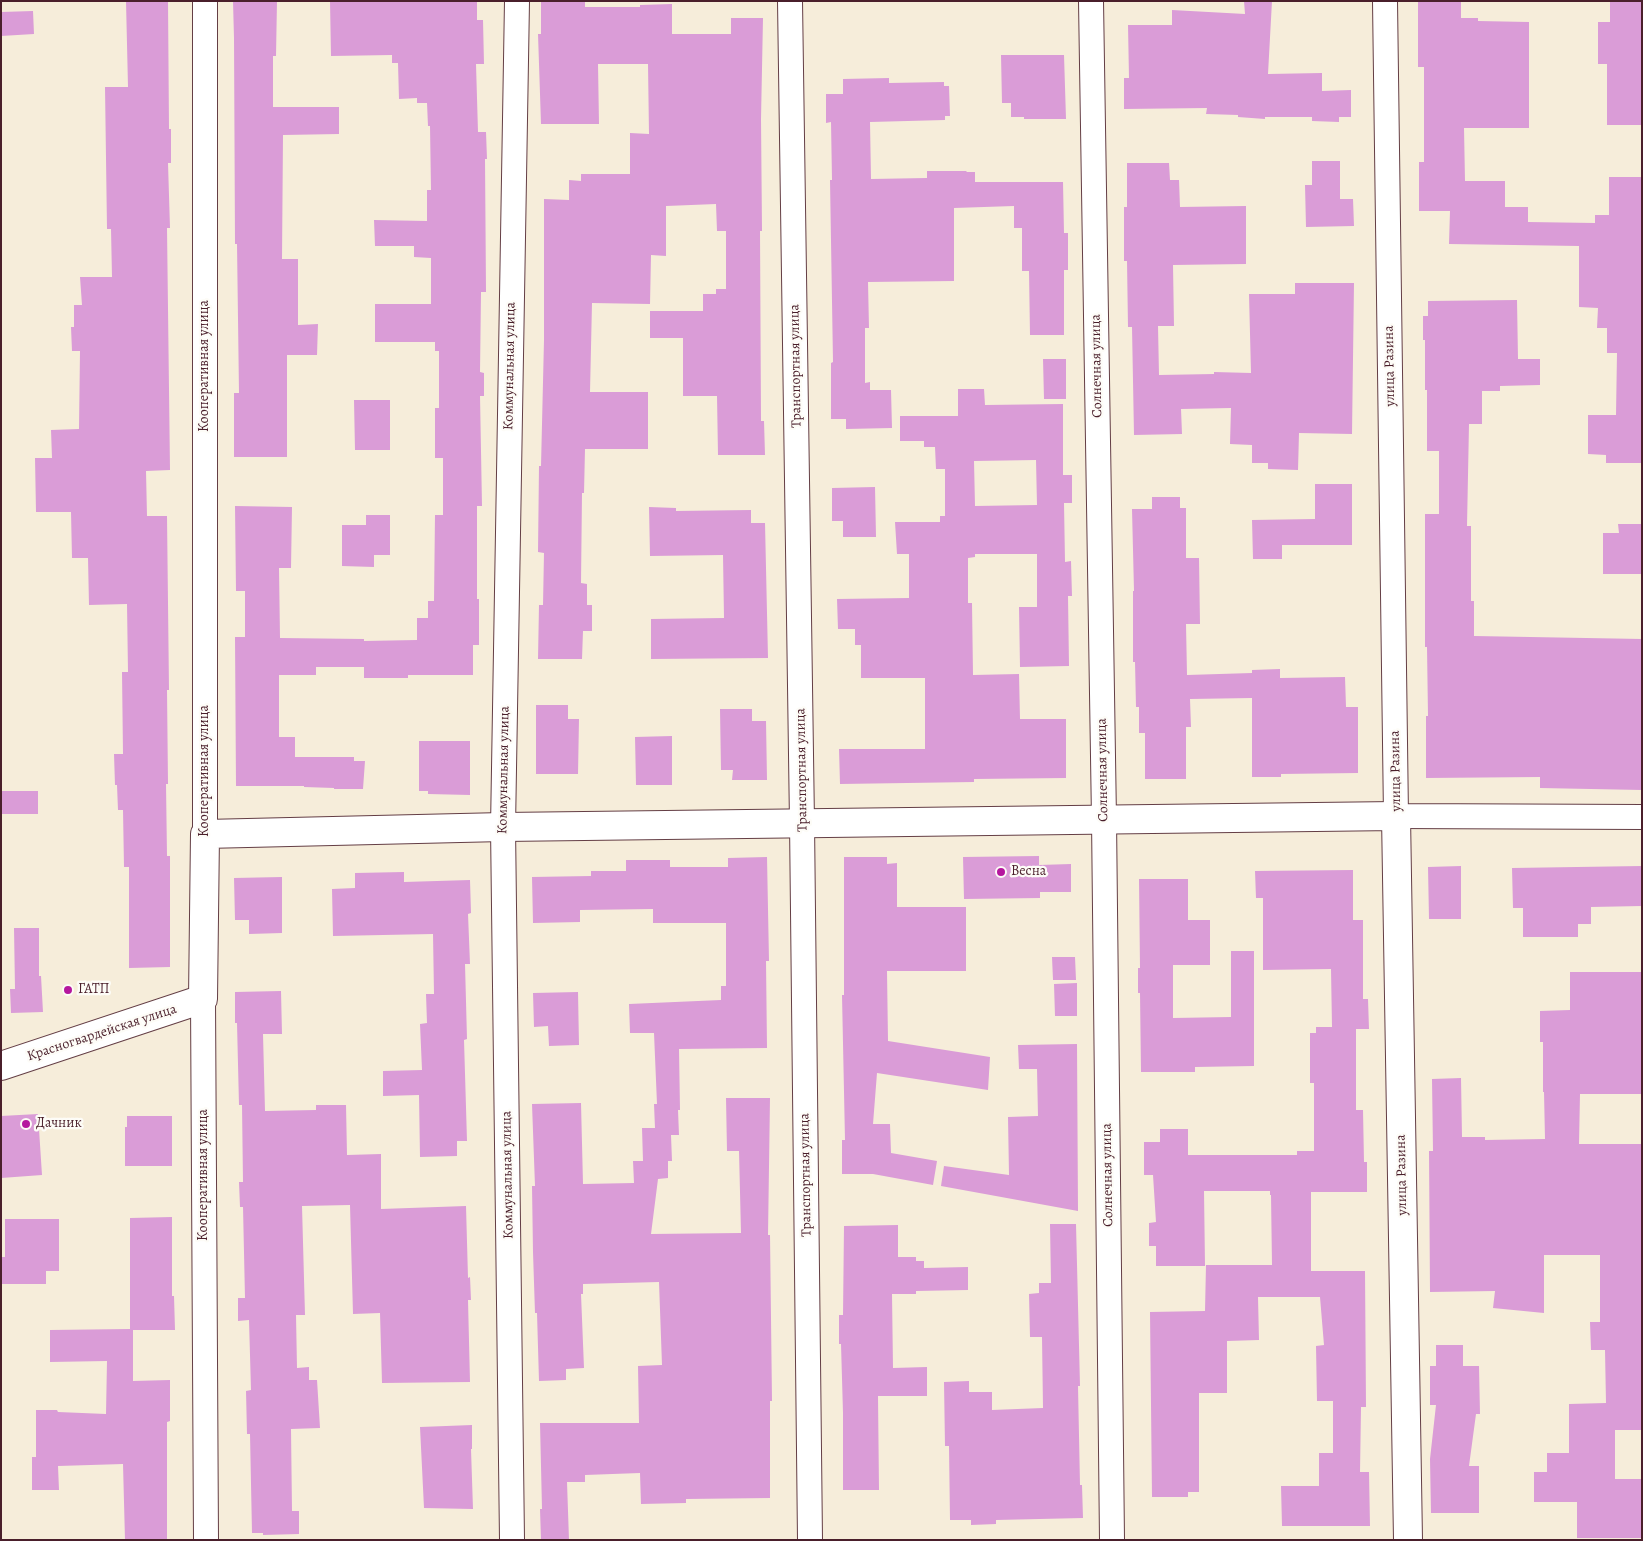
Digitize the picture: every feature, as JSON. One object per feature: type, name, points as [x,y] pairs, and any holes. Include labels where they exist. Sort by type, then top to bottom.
[{"type":"street","name":"Кооперативная улица","points":[[204,1],[205,834],[203,999],[206,1540]]},
{"type":"street","name":"Коммунальная улица","points":[[512,1540],[503,826],[517,1]]},
{"type":"street","name":"Транспортная улица","points":[[790,1],[810,1540]]},
{"type":"street","name":"Солнечная улица","points":[[1091,1],[1104,819],[1112,1540]]},
{"type":"street","name":"улица Разина","points":[[1385,1],[1408,1540]]},
{"type":"street","points":[[205,834],[503,826],[802,822],[1396,816],[1642,817]]},
{"type":"street","name":"Красногвардейская улица","points":[[1,1066],[203,999]]},
{"type":"building","points":[[126,1],[168,1],[169,129],[171,129],[171,163],[168,163],[170,228],[167,228],[170,470],[146,471],[147,516],[167,516],[169,690],[167,690],[168,784],[166,784],[167,856],[170,856],[170,967],[129,968],[129,867],[124,867],[123,810],[118,810],[114,754],[123,754],[122,672],[128,672],[127,604],[89,605],[88,558],[72,558],[71,512],[36,512],[35,458],[52,458],[51,430],[79,429],[80,351],[72,351],[71,327],[74,327],[74,305],[82,305],[80,277],[112,277],[111,229],[107,229],[105,87],[128,87]]},
{"type":"building","points":[[233,1],[277,1],[276,56],[273,56],[273,107],[339,107],[339,134],[283,135],[282,259],[298,259],[298,325],[318,324],[317,355],[287,355],[287,457],[234,457],[234,393],[239,393],[237,244],[235,244]]},
{"type":"building","points":[[330,1],[477,1],[477,20],[483,20],[484,64],[476,64],[478,132],[486,132],[487,159],[485,159],[486,292],[481,292],[480,372],[484,373],[484,396],[480,396],[482,506],[477,506],[479,645],[473,645],[473,675],[408,675],[408,678],[364,678],[364,667],[316,667],[316,675],[279,675],[279,737],[295,737],[295,757],[354,757],[354,761],[365,761],[363,789],[304,786],[236,786],[235,637],[245,637],[245,591],[236,591],[235,506],[292,507],[291,568],[279,568],[280,638],[364,639],[364,641],[417,640],[417,618],[428,618],[428,601],[434,601],[435,515],[443,515],[443,458],[435,458],[435,408],[439,408],[439,351],[435,351],[435,342],[375,342],[375,304],[431,304],[431,258],[414,257],[414,246],[375,246],[374,220],[427,221],[427,190],[431,190],[430,126],[428,126],[427,103],[417,103],[417,98],[399,99],[398,63],[392,63],[392,55],[331,56]]},
{"type":"building","points":[[541,1],[585,1],[585,7],[640,7],[640,5],[672,4],[672,34],[731,34],[731,18],[763,18],[761,119],[762,231],[760,231],[761,421],[764,421],[765,455],[718,455],[717,396],[683,396],[683,338],[650,338],[650,311],[703,311],[703,294],[716,294],[716,289],[726,289],[726,231],[717,231],[716,204],[666,206],[666,256],[651,255],[650,304],[592,303],[590,392],[648,392],[648,449],[585,449],[584,493],[582,493],[581,583],[587,584],[587,605],[592,605],[592,631],[583,631],[582,659],[538,659],[539,605],[543,605],[544,553],[538,552],[544,340],[544,199],[569,200],[569,180],[581,181],[581,174],[630,174],[630,133],[649,134],[648,64],[598,64],[599,124],[541,124],[538,34],[541,34]]},
{"type":"building","points":[[1244,1],[1272,1],[1268,74],[1322,73],[1322,91],[1351,90],[1351,117],[1339,117],[1339,122],[1312,121],[1312,117],[1265,117],[1265,119],[1238,117],[1238,115],[1206,114],[1207,108],[1124,109],[1124,78],[1129,78],[1128,25],[1172,25],[1172,10],[1245,14]]},
{"type":"building","points":[[1418,1],[1461,1],[1461,18],[1478,18],[1478,21],[1529,22],[1529,128],[1464,128],[1465,181],[1505,181],[1505,207],[1528,207],[1528,222],[1595,223],[1595,215],[1609,215],[1609,177],[1642,177],[1642,463],[1606,463],[1606,455],[1588,454],[1588,415],[1616,415],[1617,353],[1607,353],[1607,328],[1597,328],[1598,308],[1579,307],[1579,246],[1449,244],[1450,211],[1419,211],[1419,162],[1424,162],[1424,67],[1418,67]]},
{"type":"building","points":[[1610,1],[1642,1],[1642,125],[1607,125],[1607,64],[1598,64],[1598,22],[1610,22]]},
{"type":"building","points":[[33,11],[34,34],[1,36],[1,12]]},
{"type":"building","points":[[1001,55],[1064,55],[1066,119],[1024,119],[1024,117],[1011,117],[1011,103],[1002,103]]},
{"type":"building","points":[[889,78],[889,83],[944,82],[944,86],[949,86],[950,116],[945,116],[945,120],[870,122],[871,179],[927,178],[927,171],[967,171],[975,172],[975,182],[1063,182],[1064,233],[1068,233],[1068,270],[1064,270],[1064,335],[1030,335],[1029,271],[1022,271],[1022,228],[1014,228],[1014,206],[954,208],[954,281],[868,282],[869,328],[865,328],[865,383],[870,382],[870,390],[891,390],[892,428],[846,429],[846,419],[831,419],[831,363],[833,362],[830,180],[832,180],[831,122],[826,123],[826,94],[843,94],[843,79]]},
{"type":"building","points":[[1312,161],[1340,161],[1340,199],[1353,199],[1354,226],[1306,227],[1305,185],[1312,185]]},
{"type":"building","points":[[1127,163],[1169,163],[1170,180],[1179,180],[1180,207],[1246,206],[1246,264],[1173,265],[1174,326],[1158,326],[1159,375],[1214,374],[1214,372],[1251,373],[1249,294],[1295,294],[1295,283],[1354,283],[1352,434],[1299,433],[1298,470],[1268,469],[1268,463],[1252,463],[1252,445],[1230,444],[1231,408],[1181,409],[1182,434],[1134,435],[1132,327],[1128,327],[1127,261],[1124,261],[1124,207],[1127,207]]},
{"type":"building","points":[[1517,300],[1518,359],[1540,359],[1540,385],[1500,386],[1500,391],[1482,391],[1482,424],[1469,424],[1467,526],[1471,526],[1471,601],[1474,601],[1474,636],[1642,639],[1642,790],[1540,788],[1540,777],[1426,778],[1426,716],[1428,716],[1427,647],[1425,647],[1425,514],[1439,514],[1439,451],[1427,451],[1427,390],[1425,390],[1423,316],[1428,316],[1428,301]]},
{"type":"building","points":[[1043,359],[1066,359],[1066,399],[1044,399]]},
{"type":"building","points":[[958,389],[984,389],[985,405],[1063,404],[1063,475],[1072,475],[1072,503],[1064,503],[1065,562],[1071,561],[1072,596],[1068,596],[1069,666],[1020,667],[1019,607],[1037,607],[1037,554],[975,554],[975,557],[968,558],[968,603],[972,603],[973,675],[1019,674],[1020,719],[1066,719],[1066,778],[974,779],[974,782],[840,784],[839,749],[925,749],[925,678],[861,678],[861,645],[855,645],[855,629],[838,629],[837,599],[909,598],[909,554],[897,554],[895,522],[940,522],[940,516],[945,516],[945,469],[936,469],[935,447],[924,447],[924,441],[900,441],[900,416],[958,416]],"holes":[[[1036,460],[1037,505],[975,506],[974,461]]]},
{"type":"building","points":[[354,400],[390,400],[390,450],[355,450]]},
{"type":"building","points":[[1315,484],[1352,484],[1352,545],[1282,545],[1282,559],[1253,559],[1252,520],[1315,519]]},
{"type":"building","points":[[875,487],[876,537],[843,537],[843,521],[832,521],[832,488]]},
{"type":"building","points":[[1152,497],[1180,497],[1180,508],[1186,508],[1186,558],[1199,558],[1200,624],[1186,624],[1187,675],[1252,673],[1252,670],[1280,669],[1280,678],[1345,677],[1346,707],[1358,707],[1358,773],[1281,774],[1281,777],[1252,777],[1252,698],[1190,699],[1191,727],[1186,727],[1186,779],[1145,779],[1145,733],[1139,733],[1139,707],[1136,707],[1135,662],[1133,662],[1132,509],[1152,509]]},
{"type":"building","points":[[649,507],[676,508],[676,511],[751,510],[751,523],[765,523],[768,658],[651,659],[651,619],[724,618],[723,555],[650,556]]},
{"type":"building","points":[[366,515],[390,515],[390,555],[374,555],[374,567],[342,566],[342,525],[366,525]]},
{"type":"building","points":[[1618,524],[1642,524],[1642,574],[1603,574],[1603,533],[1619,533]]},
{"type":"building","points":[[536,705],[568,705],[568,719],[579,719],[578,774],[536,774]]},
{"type":"building","points":[[720,709],[752,709],[752,721],[766,721],[767,780],[732,780],[733,770],[721,770]]},
{"type":"building","points":[[672,736],[672,785],[636,785],[635,737]]},
{"type":"building","points":[[419,741],[470,741],[470,795],[428,794],[428,791],[419,791]]},
{"type":"building","points":[[1,791],[38,791],[38,814],[1,814]]},
{"type":"building","name":"Весна","points":[[1039,856],[1039,865],[1071,864],[1071,892],[1040,892],[1040,898],[964,899],[963,857]]},
{"type":"building","points":[[767,857],[769,961],[766,961],[767,1048],[679,1049],[679,1135],[671,1135],[672,1161],[668,1161],[668,1178],[658,1179],[651,1234],[741,1233],[739,1151],[727,1151],[726,1098],[770,1098],[768,1235],[770,1235],[772,1401],[770,1401],[770,1498],[686,1499],[686,1503],[641,1504],[640,1473],[585,1475],[585,1482],[567,1482],[569,1540],[541,1540],[540,1423],[639,1423],[638,1366],[662,1365],[659,1282],[583,1284],[583,1294],[581,1294],[584,1368],[566,1369],[566,1380],[539,1381],[533,1252],[532,1186],[535,1186],[532,1104],[581,1103],[583,1184],[634,1183],[633,1161],[643,1161],[642,1128],[655,1128],[654,1104],[657,1104],[654,1033],[630,1033],[629,1004],[721,1000],[721,986],[726,986],[726,923],[653,923],[653,909],[580,910],[580,922],[533,923],[532,877],[591,876],[591,871],[626,871],[626,860],[670,860],[670,867],[728,867],[728,858]]},
{"type":"building","points":[[844,857],[887,857],[887,864],[897,863],[897,907],[966,907],[966,971],[887,971],[888,1041],[990,1057],[988,1090],[877,1073],[873,1124],[890,1124],[891,1153],[937,1161],[933,1185],[873,1174],[842,1174],[842,1140],[845,1140],[842,995],[844,995]]},
{"type":"building","points":[[1461,866],[1461,919],[1429,919],[1428,867]]},
{"type":"building","points":[[1642,866],[1642,906],[1591,907],[1591,924],[1578,924],[1578,937],[1523,937],[1523,908],[1513,908],[1512,868]]},
{"type":"building","points":[[1353,870],[1353,920],[1363,920],[1363,999],[1368,999],[1369,1029],[1356,1029],[1356,1110],[1363,1110],[1364,1162],[1367,1162],[1367,1192],[1311,1192],[1311,1271],[1365,1271],[1366,1407],[1361,1407],[1360,1472],[1369,1472],[1370,1526],[1282,1526],[1281,1486],[1319,1486],[1319,1453],[1333,1453],[1333,1401],[1317,1401],[1316,1346],[1324,1345],[1320,1297],[1258,1297],[1259,1340],[1227,1341],[1227,1393],[1199,1393],[1199,1492],[1188,1492],[1188,1497],[1152,1497],[1150,1312],[1205,1311],[1206,1265],[1272,1265],[1271,1195],[1270,1191],[1204,1191],[1205,1266],[1156,1266],[1156,1246],[1149,1246],[1149,1223],[1156,1222],[1153,1175],[1144,1175],[1144,1142],[1160,1142],[1160,1129],[1188,1129],[1188,1155],[1297,1155],[1297,1151],[1314,1151],[1314,1083],[1310,1083],[1310,1033],[1316,1033],[1316,1027],[1332,1027],[1331,969],[1263,970],[1263,898],[1256,898],[1255,871]]},
{"type":"building","points":[[404,872],[404,882],[470,880],[471,913],[468,914],[470,964],[465,964],[467,1039],[464,1040],[467,1141],[457,1141],[457,1156],[420,1157],[419,1095],[383,1096],[383,1071],[422,1070],[420,1024],[427,1023],[426,994],[434,994],[433,934],[333,936],[332,889],[355,888],[355,873]]},
{"type":"building","points":[[282,877],[282,933],[249,934],[249,920],[235,920],[234,878]]},
{"type":"building","points":[[1139,879],[1188,879],[1188,920],[1210,920],[1210,965],[1173,965],[1173,1018],[1231,1017],[1231,951],[1254,951],[1254,1066],[1195,1067],[1195,1072],[1141,1072],[1140,993],[1138,993],[1138,968],[1140,968]]},
{"type":"building","points":[[14,928],[39,928],[39,976],[41,976],[43,1012],[11,1013],[10,989],[15,989]]},
{"type":"building","points":[[1052,957],[1075,957],[1076,980],[1053,980]]},
{"type":"building","points":[[1570,972],[1642,972],[1642,1094],[1580,1094],[1579,1144],[1642,1144],[1642,1430],[1615,1430],[1615,1479],[1642,1479],[1642,1538],[1577,1538],[1577,1502],[1534,1502],[1534,1472],[1547,1472],[1547,1453],[1569,1453],[1569,1404],[1606,1403],[1605,1350],[1591,1350],[1590,1322],[1600,1322],[1600,1255],[1544,1255],[1544,1313],[1493,1308],[1495,1291],[1430,1292],[1429,1151],[1433,1151],[1432,1079],[1461,1078],[1462,1137],[1485,1137],[1485,1140],[1545,1139],[1543,1042],[1540,1042],[1540,1011],[1570,1010]]},
{"type":"building","points":[[1077,983],[1077,1016],[1055,1016],[1054,984]]},
{"type":"building","points":[[281,991],[282,1034],[263,1034],[265,1111],[316,1110],[316,1105],[346,1105],[347,1155],[381,1154],[381,1209],[466,1206],[468,1278],[470,1277],[471,1300],[468,1300],[470,1382],[382,1383],[380,1313],[353,1314],[350,1205],[302,1206],[305,1315],[296,1315],[297,1368],[309,1367],[309,1380],[317,1380],[320,1428],[291,1429],[292,1511],[299,1511],[299,1534],[263,1535],[263,1533],[252,1533],[250,1434],[247,1434],[246,1391],[251,1390],[249,1320],[238,1321],[238,1298],[245,1298],[243,1207],[240,1207],[239,1182],[243,1182],[242,1105],[239,1105],[235,992]]},
{"type":"building","points":[[578,992],[579,1045],[549,1046],[548,1026],[534,1027],[533,993]]},
{"type":"building","points":[[1077,1044],[1078,1211],[941,1186],[944,1166],[1009,1175],[1008,1117],[1038,1116],[1037,1069],[1019,1069],[1018,1045]]},
{"type":"building","points":[[38,1114],[42,1175],[1,1178],[1,1116]]},
{"type":"building","points":[[127,1116],[172,1116],[172,1166],[125,1166],[125,1127],[127,1127]]},
{"type":"building","points":[[172,1217],[172,1296],[174,1296],[175,1330],[133,1330],[133,1381],[170,1380],[170,1421],[167,1422],[167,1540],[125,1540],[123,1464],[58,1466],[59,1490],[32,1490],[32,1457],[36,1457],[36,1410],[106,1414],[107,1361],[50,1362],[50,1330],[130,1329],[130,1218]]},
{"type":"building","points":[[5,1219],[59,1219],[59,1271],[46,1271],[46,1284],[1,1284],[1,1257],[5,1257]]},
{"type":"building","points":[[1050,1224],[1076,1224],[1080,1386],[1078,1386],[1080,1485],[1082,1485],[1083,1518],[996,1520],[996,1524],[971,1525],[971,1520],[950,1520],[949,1446],[945,1446],[944,1382],[969,1381],[969,1392],[992,1392],[992,1410],[1043,1408],[1042,1337],[1030,1337],[1029,1294],[1039,1293],[1039,1283],[1051,1283]]},
{"type":"building","points":[[898,1225],[898,1257],[916,1257],[916,1261],[924,1261],[924,1268],[968,1267],[968,1290],[916,1291],[916,1294],[892,1294],[893,1368],[927,1367],[927,1396],[878,1396],[879,1490],[843,1490],[843,1413],[839,1315],[843,1315],[844,1226]]},
{"type":"building","points":[[1436,1345],[1463,1345],[1463,1366],[1479,1366],[1480,1414],[1476,1414],[1469,1466],[1479,1466],[1479,1513],[1431,1513],[1430,1459],[1436,1405],[1430,1405],[1430,1366],[1436,1366]]},
{"type":"building","points":[[472,1425],[473,1509],[424,1508],[420,1427]]},
{"type":"place","name":"Весна","points":[[1001,872]]},
{"type":"place","name":"ГАТП","points":[[68,990]]},
{"type":"place","name":"Дачник","points":[[26,1124]]}]
